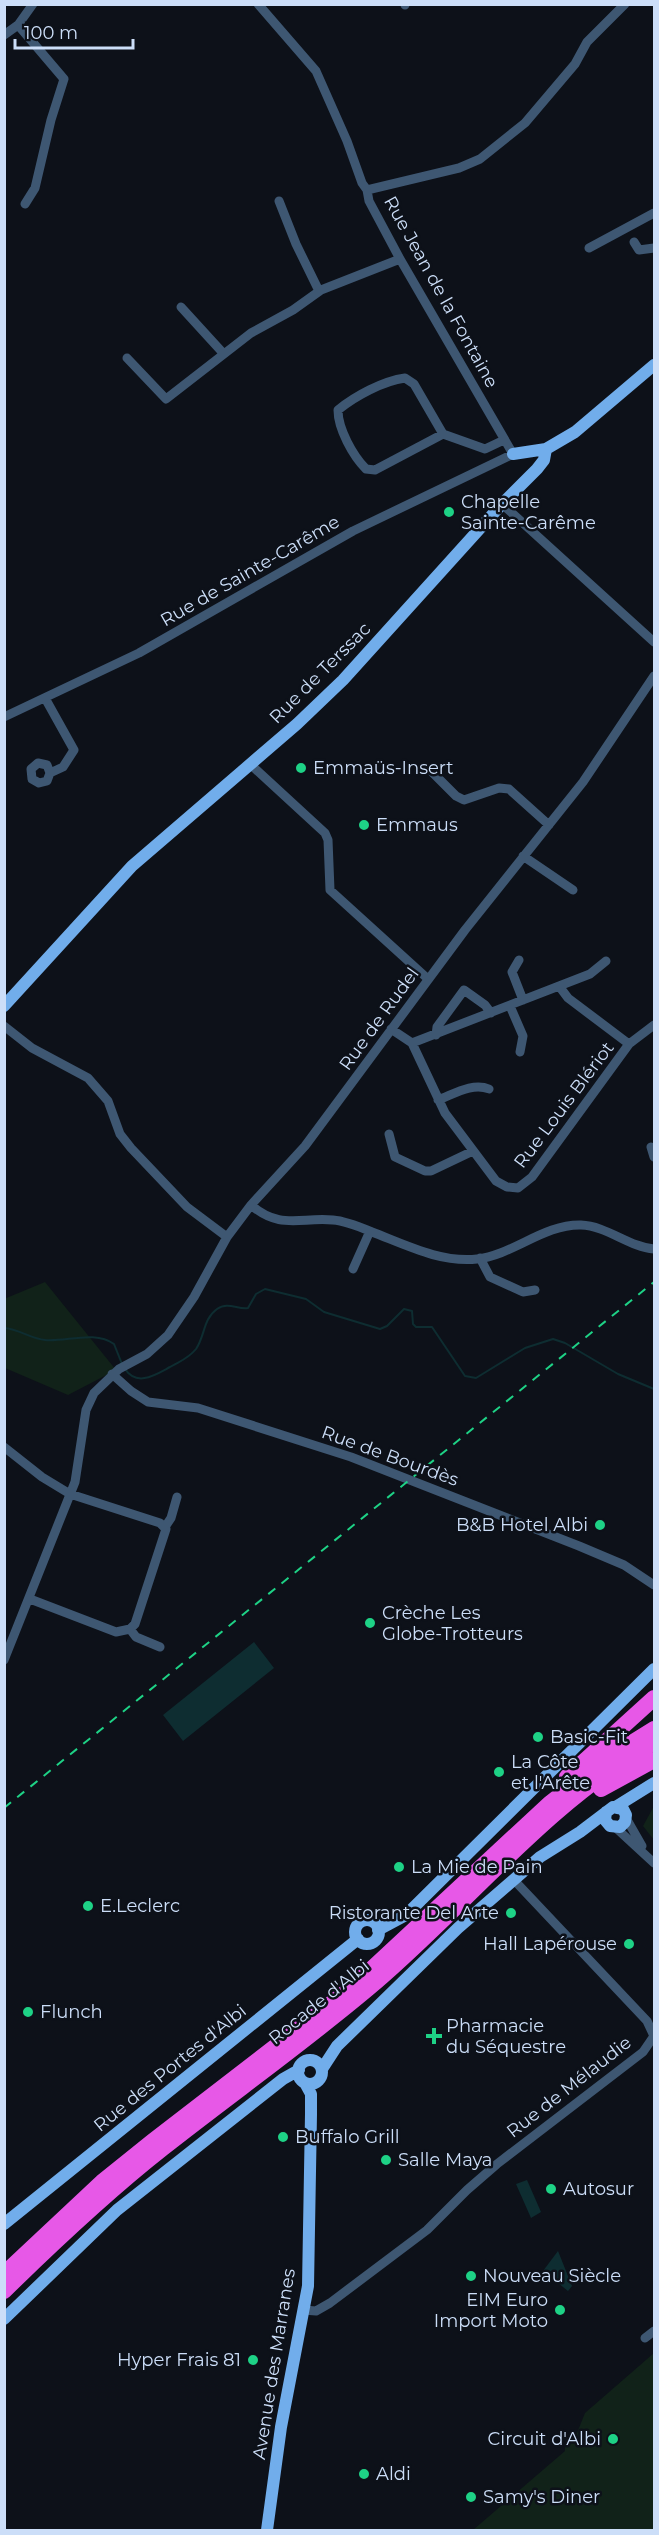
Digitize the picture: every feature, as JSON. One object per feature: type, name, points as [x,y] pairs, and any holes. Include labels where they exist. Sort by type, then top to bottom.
[{"type":"highway","points":[[350,1989],[537,1805],[654,1698]]},
{"type":"highway","name":"Rocade d'Albi","points":[[4,2274],[119,2168],[350,1989],[549,1804],[609,1757],[654,1729]]},
{"type":"highway","name":"Rocade d'Albi","points":[[4,2291],[79,2220],[153,2156],[337,2015],[387,1972],[585,1789],[654,1742]]},
{"type":"highway","points":[[498,1868],[577,1804],[605,1785],[654,1760]]},
{"type":"street","points":[[4,35],[18,25],[33,4]]},
{"type":"street","points":[[258,4],[315,71],[367,190]]},
{"type":"street","name":"Rue Jean de la Fontaine","points":[[537,469],[522,456],[513,454],[504,440],[400,259],[369,201],[367,190],[459,168],[480,159],[525,123],[575,64],[587,42],[625,4]]},
{"type":"street","points":[[18,25],[64,79],[51,120],[35,188],[25,204]]},
{"type":"street","points":[[279,201],[296,244],[319,291]]},
{"type":"street","points":[[589,248],[654,213]]},
{"type":"street","points":[[634,242],[639,250],[654,248]]},
{"type":"street","points":[[128,357],[166,399],[251,333],[293,310],[319,291],[400,259]]},
{"type":"street","points":[[181,307],[223,353]]},
{"type":"street","points":[[513,454],[546,449],[574,432],[654,365]]},
{"type":"street","points":[[443,434],[375,470],[366,469],[359,462],[338,419],[338,410],[345,404],[394,380],[405,378],[414,384],[443,434],[485,449],[504,440]]},
{"type":"street","name":"Rue de Terssac","points":[[4,1006],[132,866],[343,680],[502,504],[537,469],[544,460],[546,449]]},
{"type":"street","name":"Rue de Sainte-Carême","points":[[4,717],[139,653],[353,531],[513,454]]},
{"type":"street","points":[[502,504],[654,642]]},
{"type":"street","name":"Rue de Rudel","points":[[4,1660],[75,1482],[87,1410],[94,1393],[120,1369],[147,1354],[168,1335],[194,1297],[227,1237],[251,1205],[305,1146],[428,980],[588,774],[654,676]]},
{"type":"street","points":[[45,698],[74,750],[63,766],[50,773]]},
{"type":"street","points":[[250,764],[325,833],[328,840],[330,890],[428,980]]},
{"type":"street","points":[[432,772],[456,796],[464,800],[499,788],[509,789],[549,825]]},
{"type":"street","points":[[523,856],[573,890]]},
{"type":"street","points":[[519,960],[512,972],[523,1000]]},
{"type":"street","points":[[391,1029],[412,1043],[559,986],[597,970],[606,962]]},
{"type":"street","points":[[559,986],[568,998],[629,1044]]},
{"type":"street","points":[[436,1035],[437,1027],[464,990],[485,1005],[491,1013]]},
{"type":"street","points":[[510,1006],[523,1036],[520,1052]]},
{"type":"street","name":"Rue Louis Blériot","points":[[412,1043],[438,1100],[473,1151],[496,1181],[503,1186],[518,1188],[526,1183],[629,1044],[654,1025]]},
{"type":"street","points":[[4,1026],[32,1048],[88,1078],[108,1101],[120,1134],[131,1148],[187,1207],[227,1237]]},
{"type":"street","points":[[438,1100],[481,1085],[489,1089]]},
{"type":"street","points":[[388,1134],[395,1157],[425,1171],[431,1171],[473,1151]]},
{"type":"street","points":[[651,1147],[654,1157]]},
{"type":"street","points":[[251,1205],[266,1216],[279,1221],[334,1220],[421,1251],[457,1260],[480,1258],[564,1227],[580,1225],[598,1228],[654,1249]]},
{"type":"street","points":[[353,1269],[370,1231]]},
{"type":"street","points":[[480,1258],[490,1277],[523,1292],[535,1290]]},
{"type":"street","name":"Rue de Bourdès","points":[[120,1369],[131,1392],[148,1402],[198,1408],[351,1457],[615,1561],[654,1584]]},
{"type":"street","points":[[4,1447],[42,1477],[70,1494],[160,1523],[165,1527]]},
{"type":"street","points":[[30,1599],[116,1632],[130,1629],[135,1624],[165,1527],[171,1518],[177,1497]]},
{"type":"street","points":[[130,1629],[136,1637],[160,1647]]},
{"type":"street","points":[[378,1930],[406,1915],[649,1677],[654,1669]]},
{"type":"street","points":[[646,1853],[605,1820],[619,1813],[654,1783]]},
{"type":"street","points":[[580,1832],[623,1825],[619,1813]]},
{"type":"street","points":[[4,2319],[117,2210],[277,2086],[307,2082],[321,2076],[322,2069],[337,2046],[458,1928],[513,1879],[540,1857],[580,1832],[619,1813]]},
{"type":"street","points":[[619,1813],[654,1863]]},
{"type":"street","points":[[513,1879],[647,2021],[654,2036]]},
{"type":"street","points":[[362,1921],[373,1921],[378,1930],[377,1938],[371,1943],[364,1943],[358,1939],[355,1929],[362,1921]]},
{"type":"street","name":"Rue des Portes d'Albi","points":[[4,2224],[358,1939]]},
{"type":"street","name":"Rue de Mélaudie","points":[[303,2310],[316,2311],[330,2303],[427,2230],[497,2164],[643,2052],[654,2036]]},
{"type":"street","points":[[307,2082],[303,2063],[337,2046]]},
{"type":"street","points":[[309,2060],[317,2063],[322,2069]]},
{"type":"street","name":"Avenue des Marranes","points":[[267,2530],[280,2427],[308,2286],[311,2244],[307,2082]]},
{"type":"street","points":[[645,2338],[654,2331]]},
{"type":"shaded area","points":[[45,1282],[116,1370],[68,1395],[5,1368],[4,1299]]},
{"type":"shaded area","points":[[254,1642],[274,1668],[183,1741],[163,1715]]},
{"type":"shaded area","points":[[654,1806],[654,1840],[643,1826]]},
{"type":"shaded area","points":[[527,2180],[541,2212],[531,2218],[516,2184]]},
{"type":"shaded area","points":[[558,2251],[572,2286],[568,2291],[543,2271]]},
{"type":"shaded area","name":"Circuit d'Albi","points":[[654,2353],[654,2530],[473,2530],[565,2451],[565,2444],[577,2433],[585,2413]]},
{"type":"waterway","points":[[125,1369],[135,1377],[146,1378],[184,1360],[199,1344],[212,1313],[225,1306],[248,1308],[256,1294],[265,1289],[306,1299],[324,1312],[380,1329],[387,1326],[404,1309],[412,1311],[413,1324],[416,1327],[432,1327],[465,1376],[476,1378],[525,1348],[553,1339],[565,1343],[618,1374],[654,1389]]},
{"type":"waterway","points":[[4,1328],[45,1340],[89,1337],[106,1340],[114,1344],[122,1364]]},
{"type":"railway","points":[[4,1808],[654,1282]]},
{"type":"place","name":"Chapelle Sainte-Carême","points":[[449,512]]},
{"type":"place","name":"Emmaüs-Insert","points":[[301,768]]},
{"type":"place","name":"Emmaus","points":[[364,825]]},
{"type":"place","name":"B&B Hotel Albi","points":[[600,1525]]},
{"type":"place","name":"Crèche Les Globe-Trotteurs","points":[[370,1623]]},
{"type":"place","name":"Basic-Fit","points":[[538,1737]]},
{"type":"place","name":"La Côte et l'Arête","points":[[499,1772]]},
{"type":"place","name":"La Mie de Pain","points":[[399,1867]]},
{"type":"place","name":"E.Leclerc","points":[[88,1906]]},
{"type":"place","name":"Ristorante Del Arte","points":[[511,1913]]},
{"type":"place","name":"Hall Lapérouse","points":[[629,1944]]},
{"type":"place","name":"Flunch","points":[[28,2012]]},
{"type":"place","name":"Pharmacie du Séquestre","points":[[434,2036]]},
{"type":"place","name":"Buffalo Grill","points":[[283,2137]]},
{"type":"place","name":"Salle Maya","points":[[386,2160]]},
{"type":"place","name":"Autosur","points":[[551,2189]]},
{"type":"place","name":"Nouveau Siècle","points":[[471,2276]]},
{"type":"place","name":"EIM Euro Import Moto","points":[[560,2310]]},
{"type":"place","name":"Hyper Frais 81","points":[[253,2360]]},
{"type":"place","name":"Circuit d'Albi","points":[[613,2439]]},
{"type":"place","name":"Aldi","points":[[364,2474]]},
{"type":"place","name":"Samy's Diner","points":[[471,2497]]}]
